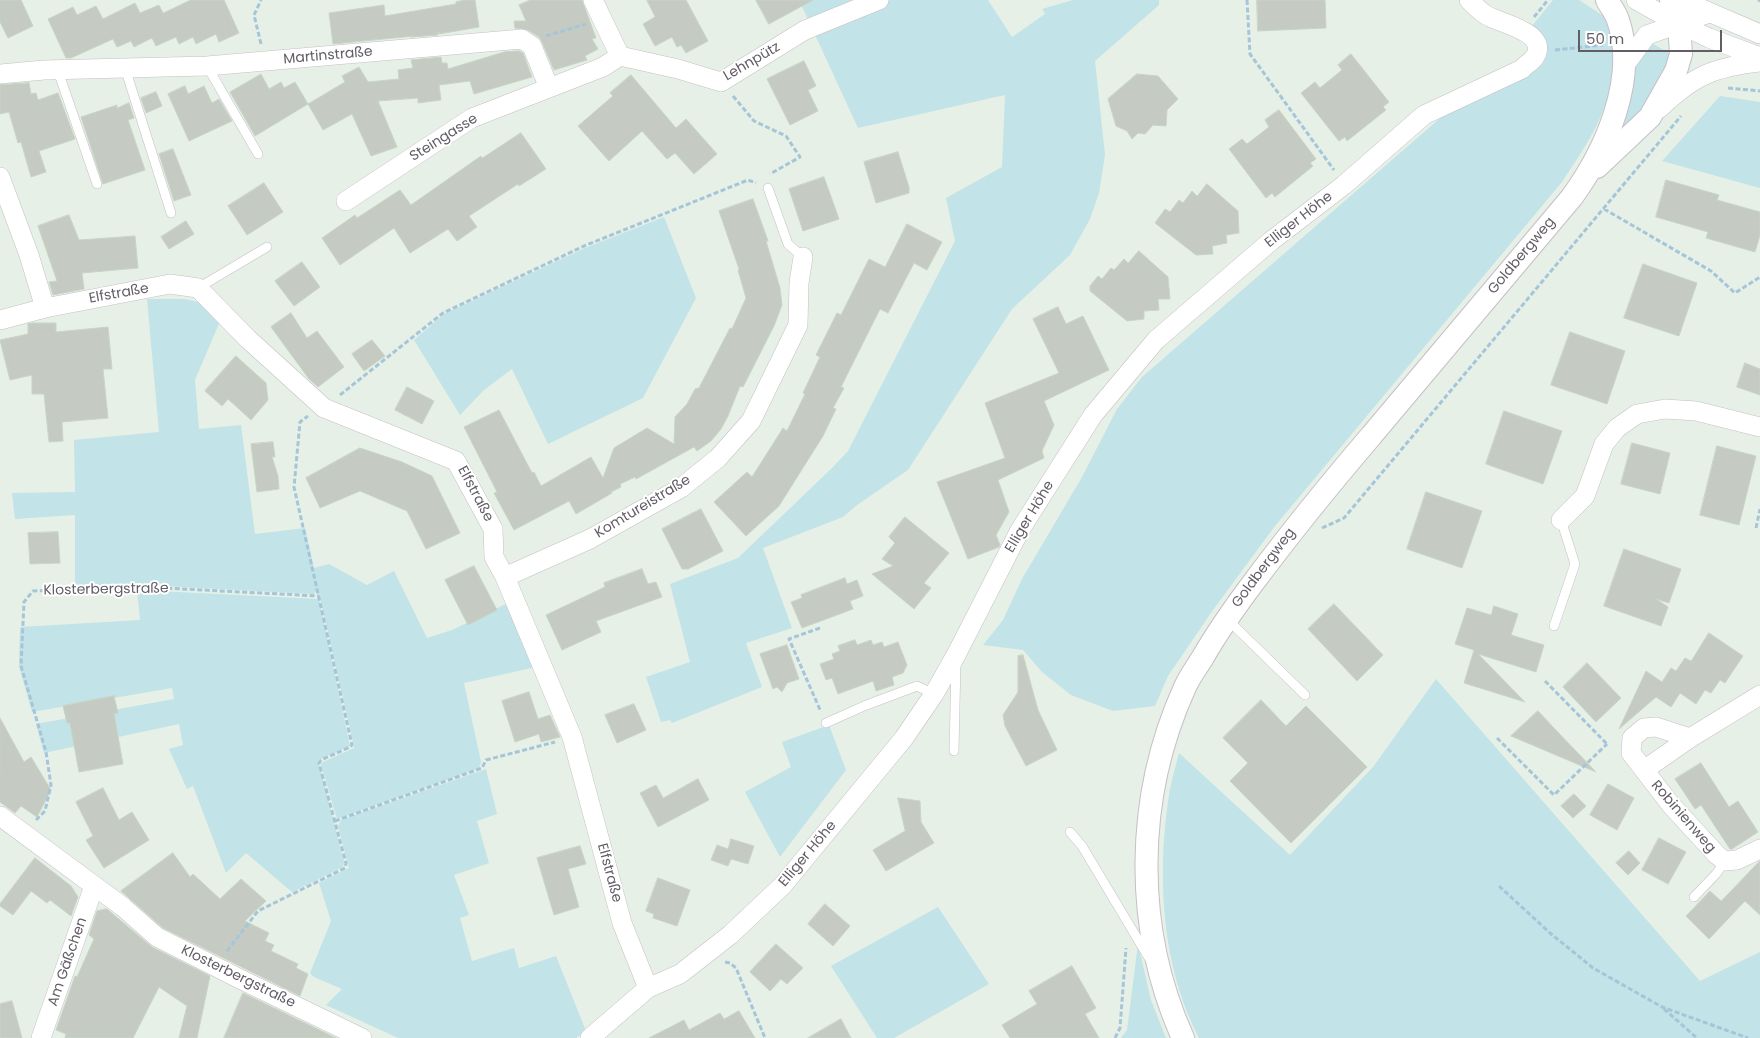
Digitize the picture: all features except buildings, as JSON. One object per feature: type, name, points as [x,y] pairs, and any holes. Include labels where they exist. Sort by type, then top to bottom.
[{"type":"street","points":[[532,46],[549,88],[603,67],[620,56],[593,0]]},
{"type":"street","name":"Lehnpütz","points":[[620,56],[678,69],[721,82],[805,30],[879,0]]},
{"type":"street","points":[[1469,0],[1487,16],[1523,30],[1535,40],[1535,53]]},
{"type":"street","name":"Goldbergweg","points":[[1183,1038],[1175,1022],[1162,980],[1149,920],[1146,861],[1151,796],[1167,734],[1186,685],[1226,618],[1298,522],[1572,197],[1585,178],[1610,127],[1618,104],[1624,55],[1618,19],[1607,0]]},
{"type":"street","points":[[1636,0],[1709,38],[1760,57]]},
{"type":"street","name":"Goldbergweg","points":[[1650,117],[1676,71],[1681,54],[1679,24],[1671,0]]},
{"type":"street","points":[[1681,0],[1760,34]]},
{"type":"street","name":"Goldbergweg","points":[[1624,55],[1647,34],[1709,13]]},
{"type":"street","name":"Martinstraße","points":[[0,74],[44,70],[207,66],[522,39],[532,46]]},
{"type":"street","name":"Elliger Höhe","points":[[590,1038],[648,988],[680,974],[730,935],[783,885],[904,738],[934,694],[956,655],[1020,530],[1092,415],[1156,340],[1271,241],[1344,185],[1424,115],[1522,69],[1535,53]]},
{"type":"street","name":"Goldbergweg","points":[[1585,178],[1680,89],[1704,74],[1733,65],[1760,62]]},
{"type":"street","name":"Steingasse","points":[[346,201],[472,118],[549,88]]},
{"type":"street","points":[[0,176],[29,256],[44,308]]},
{"type":"street","name":"Komtureistraße","points":[[505,577],[598,534],[681,488],[718,458],[751,421],[798,325],[799,283],[803,257]]},
{"type":"street","name":"Elfstraße","points":[[0,320],[44,308],[170,284],[198,288],[248,339],[324,408],[456,461],[493,528],[494,557],[505,577],[572,737],[622,923],[648,988]]},
{"type":"street","points":[[1561,520],[1585,496],[1604,444],[1617,428],[1637,414],[1665,409],[1696,411],[1760,427]]},
{"type":"street","points":[[1644,770],[1690,738],[1760,695]]},
{"type":"street","points":[[1631,752],[1632,738],[1644,728],[1656,727],[1690,738]]},
{"type":"street","name":"Robinienweg","points":[[1631,752],[1671,805],[1717,855],[1725,861],[1737,860],[1760,849]]},
{"type":"street","name":"Klosterbergstraße","points":[[0,816],[123,906],[157,936],[362,1038]]},
{"type":"street","name":"Am Gäßchen","points":[[41,1038],[94,886]]},
{"type":"lane","points":[[207,66],[258,154]]},
{"type":"lane","points":[[125,68],[171,214]]},
{"type":"lane","points":[[58,71],[97,184]]},
{"type":"lane","name":"Komtureistraße","points":[[768,188],[788,244],[803,257]]},
{"type":"lane","points":[[198,288],[267,247]]},
{"type":"lane","points":[[1554,626],[1575,564],[1561,520]]},
{"type":"lane","points":[[1226,618],[1305,695]]},
{"type":"lane","points":[[954,751],[956,655]]},
{"type":"lane","points":[[826,723],[917,686],[934,694]]},
{"type":"lane","points":[[1070,832],[1082,846],[1162,980]]},
{"type":"lane","name":"Robinienweg","points":[[1694,897],[1716,874],[1725,861]]},
{"type":"path","points":[[261,0],[254,14],[264,62]]},
{"type":"path","points":[[1247,0],[1250,54],[1344,185]]},
{"type":"path","points":[[1543,6],[1548,0]]},
{"type":"path","points":[[532,46],[536,40],[602,18]]},
{"type":"path","points":[[1535,53],[1548,50],[1624,55]]},
{"type":"path","points":[[219,968],[227,953],[258,911],[345,868],[346,863],[320,763],[321,760],[352,745],[294,487],[300,422],[317,409],[324,408],[443,313],[584,246],[748,180],[768,188],[770,174],[800,157],[786,136],[754,121],[721,82]]},
{"type":"path","points":[[1720,88],[1760,92]]},
{"type":"path","points":[[1318,530],[1344,518],[1685,112]]},
{"type":"path","points":[[1604,209],[1711,271],[1735,293],[1760,276]]},
{"type":"path","points":[[1756,528],[1760,509]]},
{"type":"path","name":"Klosterbergstraße","points":[[24,834],[45,811],[52,785],[46,752],[20,666],[24,602],[30,593],[33,591],[144,587],[319,596]]},
{"type":"path","points":[[820,628],[789,639],[826,723]]},
{"type":"path","points":[[1545,681],[1607,744],[1631,752]]},
{"type":"path","points":[[335,821],[482,768],[486,760],[572,737]]},
{"type":"path","points":[[1497,738],[1554,795],[1607,744]]},
{"type":"path","points":[[1500,886],[1550,933],[1593,968],[1662,1007],[1748,1038]]},
{"type":"path","points":[[724,961],[736,968],[765,1038]]},
{"type":"path","points":[[1115,1038],[1120,1028],[1124,969]]},
{"type":"path","points":[[1662,1007],[1697,1038]]},
{"type":"shaded area","points":[[799,0],[988,0],[1012,37],[1045,14],[1042,9],[1073,0],[1159,0],[1159,5],[1095,61],[1105,155],[1099,193],[1090,219],[1070,255],[1012,309],[908,470],[857,505],[843,517],[763,548],[792,628],[746,643],[762,687],[672,723],[670,720],[661,722],[646,677],[690,662],[670,584],[738,558],[848,451],[955,241],[946,198],[1002,167],[1005,95],[858,128]]},
{"type":"shaded area","points":[[1553,0],[1579,0],[1605,17],[1611,38],[1614,59],[1613,76],[1604,109],[1590,139],[1562,182],[1275,526],[1213,610],[1168,676],[1155,706],[1113,711],[1071,695],[1042,672],[1023,650],[983,645],[1003,620],[1022,579],[1082,477],[1117,409],[1142,377],[1446,113],[1494,87],[1534,71],[1540,66],[1545,59],[1546,43],[1541,34],[1532,26]]},
{"type":"shaded area","points":[[1650,42],[1674,56],[1658,90],[1610,148],[1629,75]]},
{"type":"shaded area","points":[[1720,96],[1760,102],[1760,188],[1662,161]]},
{"type":"shaded area","points":[[664,217],[696,298],[643,398],[548,444],[512,369],[484,390],[460,415],[414,340],[444,314],[585,248]]},
{"type":"shaded area","points":[[147,299],[185,299],[206,304],[221,319],[195,380],[199,429],[241,425],[255,534],[305,528],[314,568],[329,564],[367,585],[394,571],[427,638],[452,630],[508,603],[536,667],[464,683],[481,762],[479,768],[337,819],[321,764],[354,748],[354,746],[318,589],[314,594],[143,585],[75,587],[75,515],[15,519],[12,493],[75,492],[74,440],[159,432]]},
{"type":"shaded area","points":[[137,590],[319,599],[350,746],[318,760],[344,862],[343,867],[292,892],[246,853],[226,873],[193,786],[187,789],[169,749],[183,745],[179,724],[44,753],[36,724],[174,699],[172,688],[32,712],[19,666],[20,627],[140,620]]},
{"type":"shaded area","points":[[1436,679],[1700,981],[1760,952],[1760,1038],[1199,1038],[1177,982],[1170,953],[1163,892],[1163,861],[1168,801],[1179,753],[1290,855],[1373,767]]},
{"type":"shaded area","points":[[829,725],[846,770],[780,857],[745,792],[791,767],[782,742]]},
{"type":"shaded area","points":[[486,769],[497,814],[477,821],[489,863],[454,875],[469,915],[460,918],[472,961],[514,948],[519,968],[556,956],[586,1031],[576,1038],[398,1038],[326,1005],[342,989],[314,977],[310,973],[331,921],[319,883],[349,868],[338,826],[341,820]]},
{"type":"shaded area","points":[[938,907],[989,984],[894,1038],[877,1038],[831,966]]},
{"type":"shaded area","points":[[1138,944],[1151,1000],[1166,1038],[1121,1038],[1127,1030]]}]
